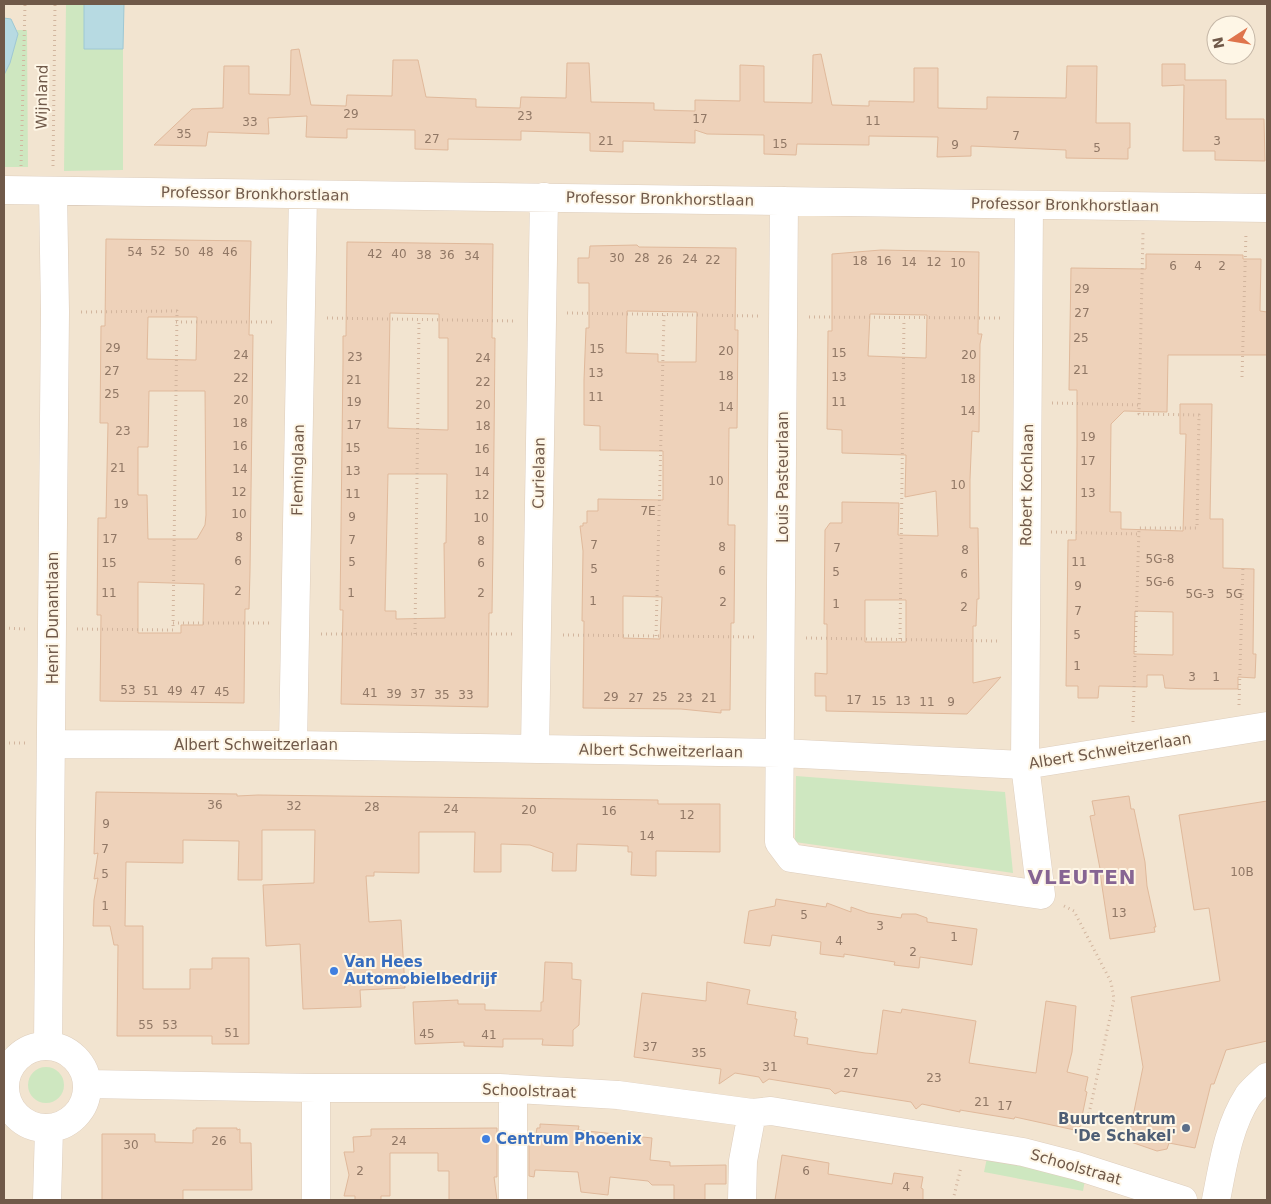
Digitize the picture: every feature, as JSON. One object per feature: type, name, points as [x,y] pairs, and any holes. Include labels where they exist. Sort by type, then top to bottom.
[{"type":"street","name":"Professor Bronkhorstlaan","points":[[12,190],[1257,208]]},
{"type":"street","name":"Henri Dunantlaan","points":[[48,1046],[55,312],[53,191]]},
{"type":"street","name":"Fleminglaan","points":[[293,745],[303,195]]},
{"type":"street","name":"Curielaan","points":[[535,749],[544,198]]},
{"type":"street","name":"Louis Pasteurlaan","points":[[784,201],[779,842],[791,858],[1041,896]]},
{"type":"street","name":"Robert Kochlaan","points":[[1030,205],[1025,765],[1041,896]]},
{"type":"street","name":"Albert Schweitzerlaan","points":[[52,744],[293,745],[781,753],[1025,765],[1267,726]]},
{"type":"street","points":[[48,1046],[62,1049],[75,1057],[84,1070],[88,1084],[87,1097],[82,1109],[73,1119],[61,1126],[49,1129],[35,1128],[13,1113],[7,1102],[4,1088],[6,1075],[22,1053],[34,1047],[48,1046]]},
{"type":"street","points":[[1216,1200],[1229,1138],[1238,1115],[1249,1095],[1267,1077]]},
{"type":"street","name":"Schoolstraat","points":[[88,1084],[513,1089],[618,1095],[752,1113],[770,1110],[1023,1152],[1078,1166],[1117,1190],[1183,1200]]},
{"type":"street","points":[[316,1088],[316,1200]]},
{"type":"street","points":[[513,1089],[513,1200]]},
{"type":"street","points":[[742,1200],[743,1161],[752,1113]]},
{"type":"street","points":[[47,1200],[49,1129]]},
{"type":"path","points":[[12,190],[25,4]]},
{"type":"path","name":"Wijnland","points":[[53,191],[55,4]]},
{"type":"path","points":[[1132,748],[1139,528],[1197,528],[1199,415],[1139,414],[1144,206]]},
{"type":"path","points":[[1242,377],[1257,208]]},
{"type":"path","points":[[53,629],[173,630],[177,311],[55,312]]},
{"type":"path","points":[[656,636],[664,315]]},
{"type":"path","points":[[176,322],[419,319],[542,321]]},
{"type":"path","points":[[415,634],[419,319]]},
{"type":"path","points":[[900,639],[904,319]]},
{"type":"path","points":[[1028,402],[1139,405]]},
{"type":"path","points":[[1027,532],[1138,534]]},
{"type":"path","points":[[1239,731],[1244,565]]},
{"type":"path","points":[[173,623],[415,634],[1026,641]]},
{"type":"path","points":[[1041,896],[1074,911],[1112,982],[1114,999],[1078,1166]]},
{"type":"path","points":[[953,1200],[967,1142]]},
{"type":"shaded area","points":[[4,4],[1267,4],[1267,1200],[4,1200]]},
{"type":"green space","points":[[66,4],[84,4],[84,49],[123,49],[123,170],[64,171]]},
{"type":"green space","points":[[17,30],[27,30],[28,167],[4,167],[4,75],[10,63],[18,34]]},
{"type":"green space","points":[[796,776],[1005,792],[1013,873],[795,842]]},
{"type":"green space","points":[[46,1067],[53,1068],[59,1072],[63,1078],[63,1092],[59,1098],[53,1102],[46,1103],[39,1102],[33,1098],[29,1092],[28,1085],[29,1078],[33,1072],[39,1068]]},
{"type":"green space","points":[[987,1158],[1085,1180],[1083,1191],[984,1172]]},
{"type":"water","points":[[84,4],[124,4],[123,49],[84,49]]},
{"type":"water","points":[[4,18],[11,19],[18,34],[10,63],[4,75]]},
{"type":"building","points":[[299,49],[311,105],[346,106],[347,95],[392,96],[393,60],[418,60],[426,97],[476,99],[476,107],[520,108],[521,97],[566,98],[567,63],[589,63],[591,102],[654,103],[654,110],[695,111],[695,100],[740,101],[740,65],[764,66],[764,102],[812,103],[813,55],[821,54],[832,105],[869,106],[869,101],[914,102],[914,68],[938,68],[938,108],[987,109],[987,97],[1066,98],[1067,66],[1097,66],[1096,123],[1130,123],[1130,148],[1128,148],[1128,159],[1066,158],[1066,150],[971,146],[971,156],[937,157],[938,137],[869,136],[869,145],[797,144],[796,155],[764,154],[764,135],[707,134],[695,130],[695,143],[623,141],[623,152],[590,151],[590,133],[521,131],[521,140],[448,139],[448,150],[415,149],[415,130],[347,129],[347,138],[306,137],[307,116],[268,118],[269,134],[208,132],[206,146],[154,145],[192,109],[223,108],[224,66],[249,66],[249,94],[290,95],[291,50]]},
{"type":"building","points":[[1162,64],[1185,64],[1185,80],[1226,80],[1226,119],[1264,119],[1265,161],[1215,160],[1215,151],[1183,151],[1184,85],[1162,86]]},
{"type":"building","points":[[106,239],[251,241],[249,335],[253,335],[250,571],[249,609],[245,609],[244,703],[100,701],[101,615],[97,615],[98,518],[106,518],[108,423],[100,423],[101,326],[105,326]],"holes":[[[148,317],[197,317],[196,360],[147,359]],[[149,391],[205,391],[206,515],[205,525],[197,539],[148,539],[147,495],[138,495],[138,447],[148,447]],[[138,582],[204,584],[203,625],[181,625],[181,633],[138,633]]]},
{"type":"building","points":[[347,242],[493,244],[492,338],[495,338],[493,547],[492,613],[489,613],[488,707],[341,704],[343,610],[340,610],[343,336],[346,336]],"holes":[[[390,313],[439,314],[439,338],[448,338],[448,430],[388,428]],[[388,474],[447,474],[446,543],[444,543],[445,618],[396,619],[396,611],[385,611]]]},
{"type":"building","points":[[637,245],[639,247],[736,248],[735,330],[738,330],[737,428],[729,428],[728,525],[735,525],[734,623],[731,623],[730,710],[721,710],[721,713],[681,709],[583,708],[583,551],[580,526],[583,526],[583,523],[587,523],[587,511],[598,511],[598,499],[663,500],[663,451],[600,450],[600,426],[584,425],[586,328],[589,328],[589,283],[578,283],[578,258],[589,258],[590,246]],"holes":[[[627,311],[697,312],[696,362],[658,362],[658,354],[626,353]],[[623,596],[662,597],[660,639],[623,638]]]},
{"type":"building","points":[[881,250],[979,252],[978,334],[982,334],[980,344],[979,432],[972,431],[970,479],[970,528],[978,528],[979,599],[977,599],[976,626],[973,626],[973,683],[1001,677],[967,714],[826,711],[826,696],[815,696],[815,673],[827,674],[827,624],[824,624],[825,530],[830,523],[842,523],[842,502],[899,503],[898,535],[938,536],[936,491],[905,497],[906,455],[842,453],[842,430],[827,429],[828,331],[832,331],[832,254]],"holes":[[[870,314],[927,315],[926,358],[868,356]],[[865,600],[906,600],[906,642],[865,642]]]},
{"type":"building","points":[[1146,254],[1243,255],[1243,259],[1261,259],[1260,311],[1267,312],[1267,355],[1168,355],[1167,412],[1124,411],[1111,424],[1110,512],[1121,512],[1121,529],[1183,531],[1186,434],[1180,434],[1180,404],[1212,404],[1210,519],[1223,519],[1223,568],[1254,569],[1253,654],[1256,654],[1255,678],[1238,677],[1238,689],[1190,689],[1165,688],[1163,675],[1147,675],[1147,687],[1099,686],[1098,698],[1078,698],[1078,686],[1066,686],[1068,540],[1076,540],[1077,390],[1069,390],[1071,268],[1146,269]],"holes":[[[1135,611],[1173,612],[1173,655],[1134,654]]]},
{"type":"building","points":[[96,792],[237,794],[237,796],[658,800],[658,804],[720,804],[720,852],[656,851],[656,876],[631,875],[632,852],[628,852],[628,846],[577,844],[576,871],[552,871],[553,853],[530,845],[501,844],[501,872],[474,872],[475,832],[419,832],[419,873],[374,872],[374,876],[366,876],[369,922],[401,920],[405,988],[360,990],[361,1007],[303,1009],[300,944],[266,946],[263,885],[314,883],[315,830],[262,830],[262,880],[238,880],[239,841],[183,840],[183,863],[126,862],[125,926],[143,926],[143,989],[190,989],[190,969],[212,969],[212,958],[249,958],[249,1044],[212,1044],[212,1036],[117,1036],[118,945],[114,945],[110,926],[93,926],[94,900],[98,878],[94,879],[98,853],[94,854]]},
{"type":"building","points":[[1129,796],[1131,809],[1134,809],[1145,862],[1147,886],[1156,927],[1154,927],[1155,932],[1110,939],[1101,874],[1090,816],[1095,815],[1092,801]]},
{"type":"building","points":[[1267,801],[1267,1041],[1226,1050],[1214,1084],[1211,1084],[1195,1148],[1169,1143],[1167,1149],[1157,1151],[1128,1141],[1143,1067],[1131,997],[1220,981],[1209,908],[1194,910],[1179,815]]},
{"type":"building","points":[[776,899],[826,907],[827,903],[851,912],[851,907],[868,913],[901,918],[902,914],[916,914],[927,918],[927,922],[977,929],[972,965],[920,957],[919,968],[894,965],[895,962],[844,954],[844,957],[820,954],[821,942],[772,935],[770,946],[744,943],[749,911],[775,906]]},
{"type":"building","points":[[545,962],[572,963],[572,979],[581,980],[579,1025],[573,1030],[573,1046],[542,1045],[543,1039],[503,1039],[503,1047],[464,1046],[464,1042],[415,1044],[413,1002],[458,1000],[458,1004],[485,1004],[485,1010],[541,1011]]},
{"type":"building","points":[[707,982],[750,990],[747,1004],[796,1012],[795,1019],[797,1019],[794,1036],[808,1038],[807,1044],[865,1053],[877,1054],[883,1010],[901,1013],[902,1009],[976,1021],[969,1063],[1036,1073],[1046,1001],[1076,1006],[1072,1052],[1067,1072],[1088,1077],[1079,1131],[1015,1117],[1014,1119],[960,1110],[960,1112],[922,1104],[916,1109],[911,1102],[841,1091],[835,1094],[830,1089],[769,1079],[763,1083],[759,1077],[735,1073],[719,1084],[721,1069],[634,1057],[642,993],[706,1001]]},
{"type":"building","points":[[540,1124],[579,1126],[578,1130],[652,1138],[650,1160],[670,1162],[670,1166],[726,1165],[726,1184],[705,1184],[705,1200],[674,1200],[674,1185],[652,1185],[648,1181],[610,1177],[608,1195],[581,1192],[578,1172],[535,1170],[534,1177],[529,1176],[529,1133],[536,1134]]},
{"type":"building","points":[[196,1128],[240,1129],[240,1143],[251,1143],[252,1190],[183,1190],[183,1200],[102,1200],[102,1134],[155,1134],[155,1142],[193,1143],[193,1130],[196,1130]]},
{"type":"building","points":[[497,1128],[497,1177],[494,1177],[497,1200],[449,1200],[449,1171],[438,1171],[438,1153],[390,1153],[390,1196],[381,1196],[381,1200],[355,1200],[355,1196],[344,1196],[349,1175],[344,1152],[354,1152],[353,1137],[371,1136],[371,1129]]},
{"type":"building","points":[[782,1155],[829,1163],[828,1174],[892,1184],[894,1173],[923,1177],[921,1188],[923,1189],[923,1200],[775,1200]]},
{"type":"place","name":"Van Hees Automobielbedrijf","points":[[334,971]]},
{"type":"place","name":"Buurtcentrum 'De Schakel'","points":[[1186,1128]]},
{"type":"place","name":"Centrum Phoenix","points":[[486,1139]]},
{"type":"district","name":"VLEUTEN","points":[[1082,877]]}]
